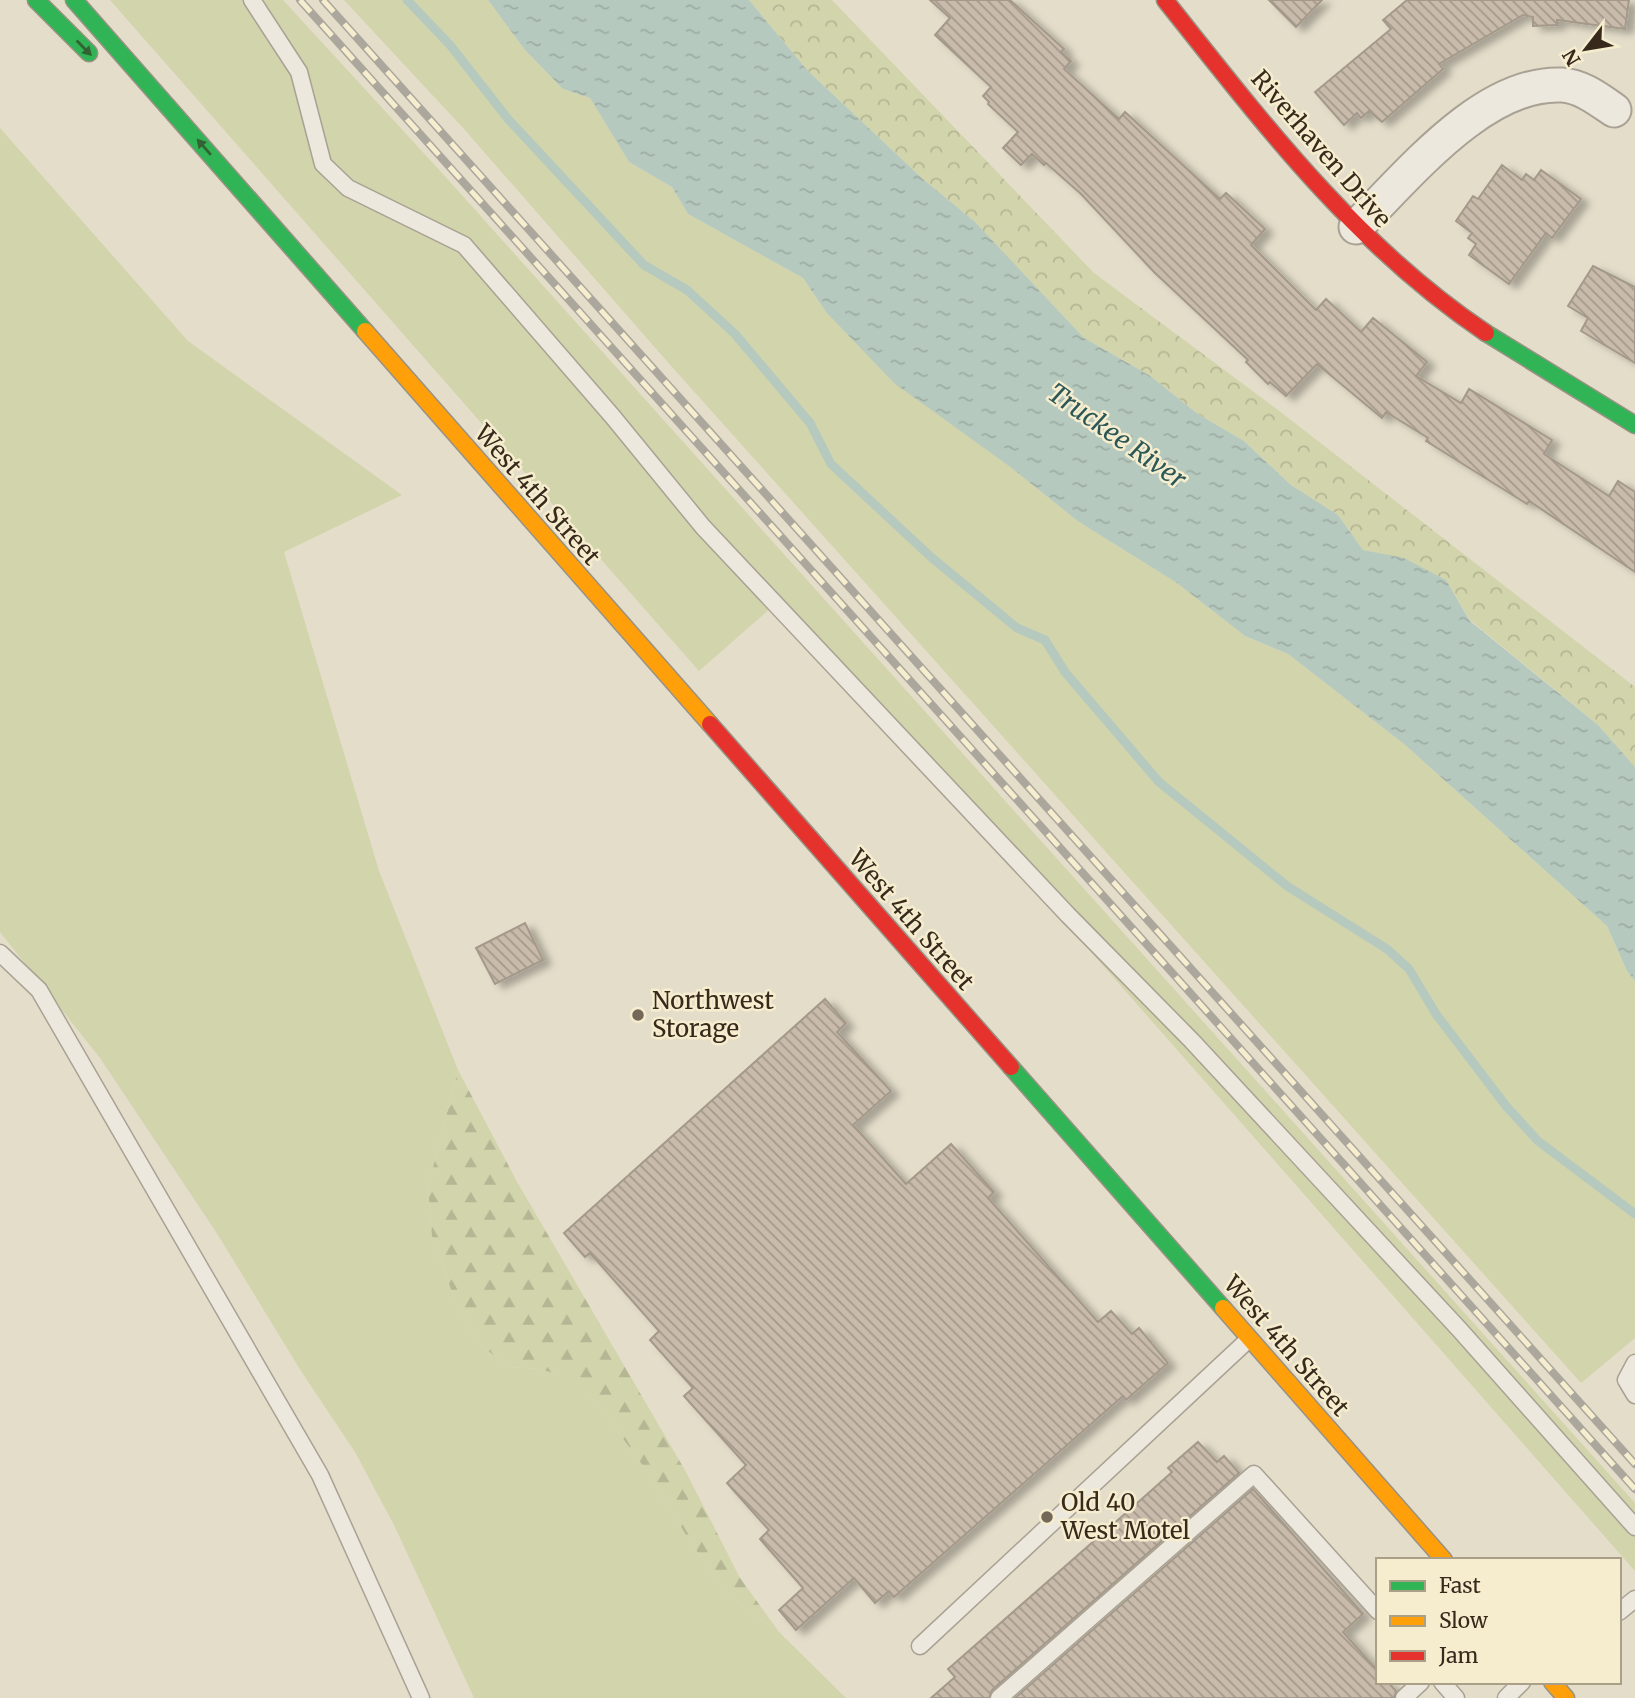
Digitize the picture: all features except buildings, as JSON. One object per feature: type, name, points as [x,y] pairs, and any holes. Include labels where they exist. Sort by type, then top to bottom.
[{"type":"main road","points":[[36,0],[104,68]]},
{"type":"main road","name":"West 4th Street","points":[[74,0],[1442,1558]]},
{"type":"main road","name":"Riverhaven Drive","points":[[1165,0],[1308,177],[1356,227],[1417,283],[1468,322],[1635,425]]},
{"type":"main road","name":"West 4th Street","points":[[171,136],[344,310]]},
{"type":"main road","points":[[1554,1684],[1566,1698]]},
{"type":"street","points":[[1356,227],[1464,123],[1518,93],[1542,86],[1564,85],[1590,93],[1614,110]]},
{"type":"lane","points":[[252,0],[299,72],[323,164],[348,188],[464,245],[703,527],[1068,915],[1211,1061],[1459,1329],[1635,1527]]},
{"type":"lane","points":[[0,953],[39,990],[320,1475],[421,1698]]},
{"type":"lane","points":[[920,1646],[1249,1339]]},
{"type":"lane","points":[[1635,1363],[1626,1380],[1635,1395]]},
{"type":"lane","points":[[999,1698],[1254,1474],[1376,1609]]},
{"type":"lane","points":[[1621,1610],[1635,1599]]},
{"type":"lane","points":[[1404,1698],[1419,1684]]},
{"type":"lane","points":[[1444,1684],[1456,1698]]},
{"type":"lane","points":[[1506,1698],[1520,1684]]},
{"type":"green space","points":[[110,0],[283,0],[442,173],[1635,1503],[1635,1571],[781,599],[699,671]]},
{"type":"green space","points":[[344,0],[488,0],[525,50],[563,89],[590,98],[629,162],[672,187],[688,214],[803,278],[826,312],[861,345],[1079,522],[1177,583],[1245,636],[1288,654],[1404,744],[1607,926],[1627,971],[1635,981],[1635,1338],[1581,1383],[665,359],[464,129]]},
{"type":"green space","points":[[749,0],[832,0],[1094,273],[1278,410],[1635,687],[1635,767],[1598,725],[1470,620],[1446,580],[1404,559],[1363,550],[1338,515],[1291,485],[1244,441],[1198,414],[1149,375],[1084,338],[975,223],[924,180],[807,70]]},
{"type":"green space","points":[[0,128],[188,341],[402,495],[284,552],[379,871],[458,1070],[428,1187],[432,1236],[454,1298],[478,1343],[509,1367],[540,1369],[567,1377],[596,1402],[649,1474],[726,1594],[779,1632],[846,1698],[474,1698],[395,1527],[355,1452],[301,1371],[218,1235],[100,1058],[0,932]]},
{"type":"green space","points":[[458,1070],[516,1180],[686,1472],[740,1578],[779,1632],[726,1594],[649,1474],[596,1402],[566,1377],[540,1369],[509,1367],[478,1343],[454,1298],[432,1236],[428,1187]]},
{"type":"water","name":"Truckee River","points":[[488,0],[749,0],[807,70],[924,180],[975,222],[1084,338],[1149,375],[1198,414],[1244,441],[1291,485],[1338,515],[1363,550],[1404,558],[1446,580],[1470,621],[1598,725],[1635,767],[1635,981],[1627,971],[1607,926],[1404,744],[1288,654],[1245,636],[1177,583],[1079,522],[1009,466],[894,383],[826,312],[803,278],[688,214],[672,187],[629,162],[590,98],[563,89],[525,50]]},
{"type":"waterway","points":[[407,0],[450,45],[508,119],[644,265],[687,290],[735,334],[810,423],[831,464],[931,557],[1017,628],[1045,640],[1065,672],[1159,782],[1287,886],[1387,949],[1409,969],[1436,1014],[1506,1106],[1538,1141],[1635,1214]]},
{"type":"railway","points":[[300,0],[1635,1489]]},
{"type":"railway","points":[[323,0],[1635,1464]]},
{"type":"traffic: fast","points":[[36,0],[89,53]]},
{"type":"traffic: fast","points":[[74,0],[365,331]]},
{"type":"traffic: fast","points":[[1486,333],[1635,425]]},
{"type":"traffic: fast","points":[[1011,1067],[1223,1308]]},
{"type":"traffic: slow","points":[[365,331],[710,724]]},
{"type":"traffic: slow","points":[[1223,1308],[1442,1558]]},
{"type":"traffic: slow","points":[[1554,1684],[1566,1698]]},
{"type":"traffic: jam","points":[[1165,0],[1275,136],[1352,221],[1394,261],[1486,333]]},
{"type":"traffic: jam","points":[[710,724],[1011,1067]]},
{"type":"place","name":"Northwest Storage","points":[[638,1015]]},
{"type":"place","name":"Old 40 West Motel","points":[[1047,1517]]}]
